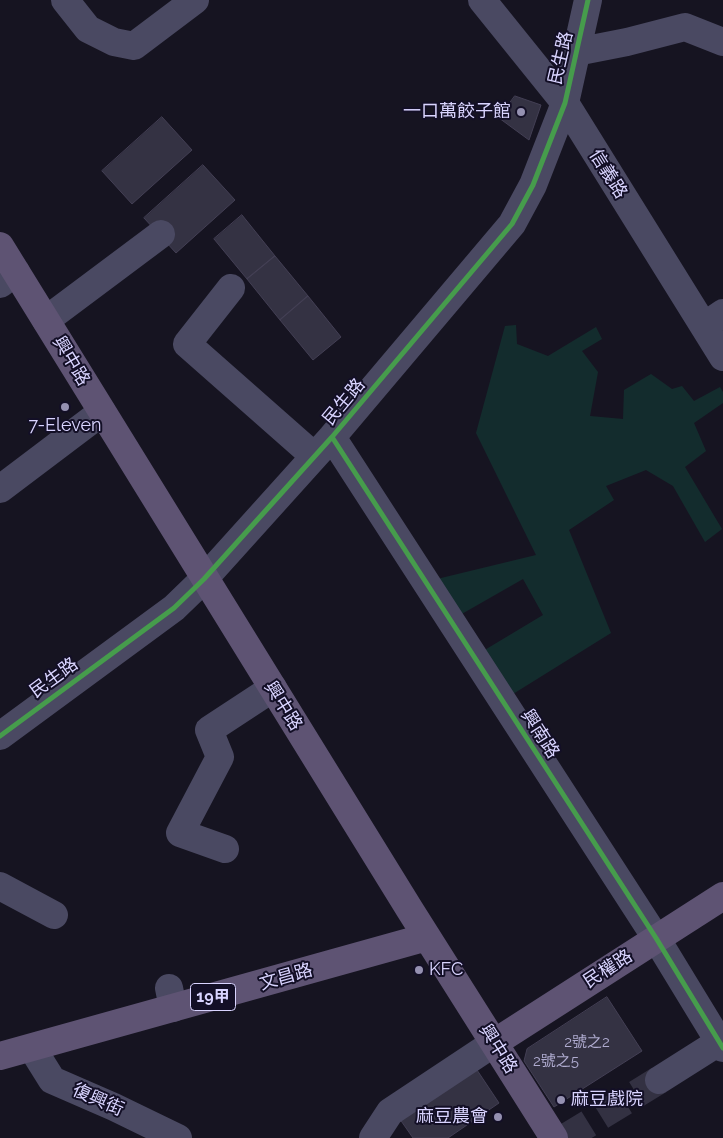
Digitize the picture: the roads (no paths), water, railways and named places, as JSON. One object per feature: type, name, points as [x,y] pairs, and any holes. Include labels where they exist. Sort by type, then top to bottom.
[{"type":"main road","name":"興中路","points":[[0,246],[8,278],[46,320],[426,937],[554,1138]]},
{"type":"main road","name":"民權路","points":[[494,1043],[723,896]]},
{"type":"main road","name":"文昌路","points":[[0,1056],[32,1048],[171,998],[426,937]]},
{"type":"street","points":[[64,0],[88,29],[114,42],[134,46],[195,0]]},
{"type":"street","name":"信義路","points":[[482,0],[565,103],[713,320],[723,357]]},
{"type":"street","name":"民生路","points":[[0,736],[174,608],[204,579],[323,447],[512,224],[532,185],[565,103],[588,0]]},
{"type":"street","points":[[576,52],[627,42],[685,27],[723,42]]},
{"type":"street","points":[[46,320],[161,234]]},
{"type":"street","name":"興南路","points":[[231,288],[186,344],[323,447],[656,938],[721,1045]]},
{"type":"street","points":[[0,489],[102,412]]},
{"type":"street","points":[[225,849],[180,833],[220,757],[209,730],[272,688]]},
{"type":"street","points":[[0,886],[54,915]]},
{"type":"street","points":[[373,1138],[390,1112],[494,1043]]},
{"type":"street","points":[[659,1080],[721,1045]]},
{"type":"street","name":"復興街","points":[[32,1048],[52,1080],[114,1106],[178,1138]]},
{"type":"tunnel","points":[[565,1138],[659,1080]]},
{"type":"place","name":"一口萬餃子館","points":[[521,112]]},
{"type":"place","name":"7-Eleven","points":[[65,407]]},
{"type":"place","name":"KFC","points":[[419,970]]},
{"type":"place","name":"麻豆戲院","points":[[561,1100]]},
{"type":"place","name":"麻豆農會","points":[[498,1117]]}]
